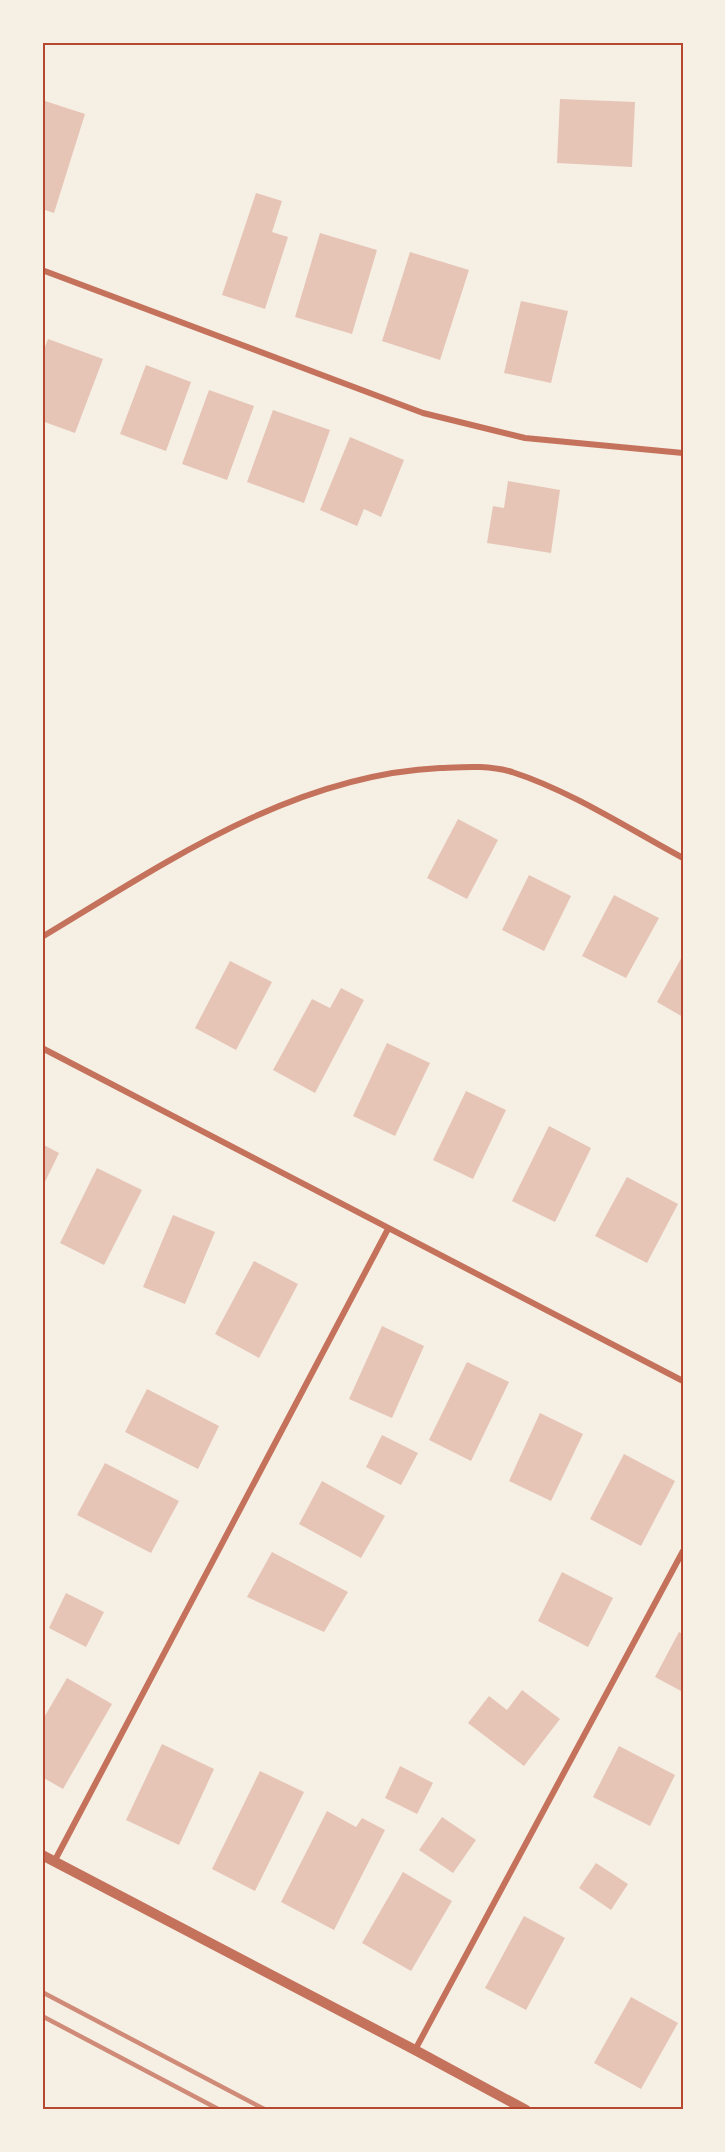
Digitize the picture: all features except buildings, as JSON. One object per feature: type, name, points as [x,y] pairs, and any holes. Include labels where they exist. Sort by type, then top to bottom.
[{"type":"street","points":[[42,270],[423,413],[525,438],[683,453]]},
{"type":"street","points":[[42,937],[189,848],[249,818],[331,787],[412,769],[485,766],[513,772],[566,795],[683,858]]},
{"type":"street","points":[[42,1048],[683,1381]]},
{"type":"street","points":[[54,1862],[388,1229]]},
{"type":"street","points":[[415,2050],[683,1551]]},
{"type":"street","points":[[42,1855],[526,2110]]},
{"type":"railway","points":[[42,1992],[266,2110]]},
{"type":"railway","points":[[42,2016],[220,2110]]}]
